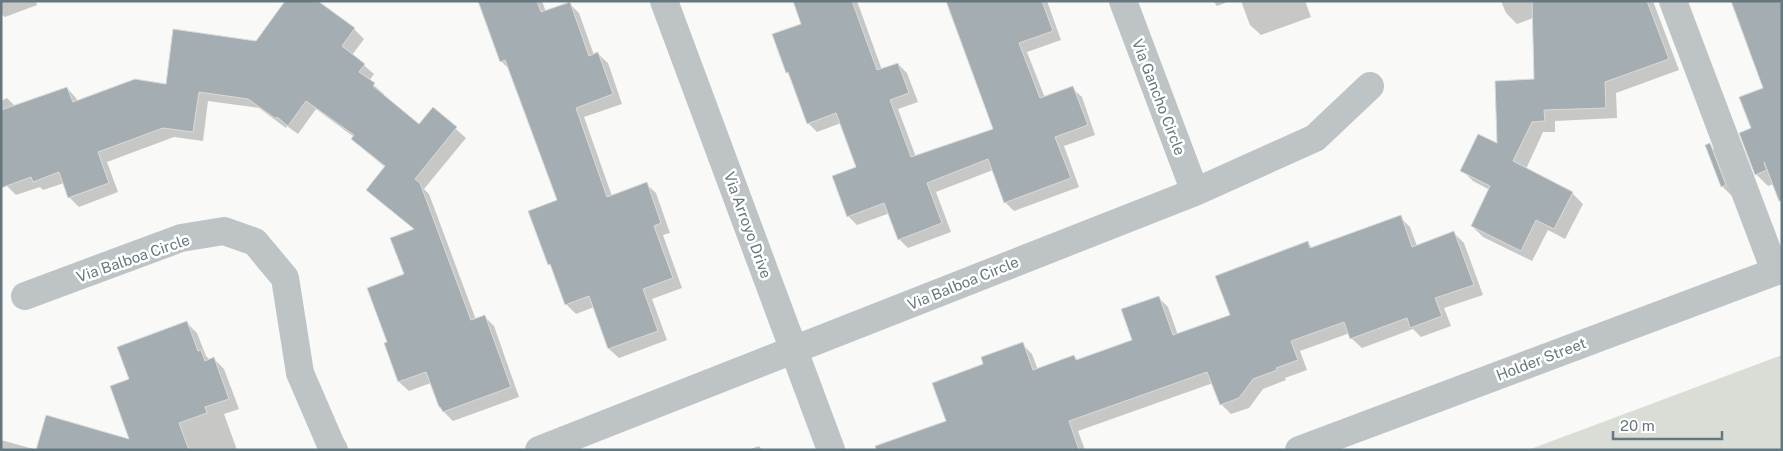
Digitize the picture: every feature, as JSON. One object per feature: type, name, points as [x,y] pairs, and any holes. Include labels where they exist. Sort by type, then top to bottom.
[{"type":"street","name":"Via Arroyo Drive","points":[[664,1],[831,450]]},
{"type":"street","name":"Via Gancho Circle","points":[[1123,1],[1195,192]]},
{"type":"street","points":[[1673,1],[1778,270]]},
{"type":"street","name":"Via Balboa Circle","points":[[539,450],[1195,192],[1314,138],[1370,86]]},
{"type":"street","name":"Via Balboa Circle","points":[[25,296],[181,238],[224,231],[255,242],[284,278],[300,373],[334,450]]},
{"type":"street","name":"Holder Street","points":[[1299,450],[1778,270]]},
{"type":"shaded area","points":[[1782,355],[1782,450],[1528,450]]},
{"type":"building","points":[[285,1],[318,1],[355,28],[342,46],[365,64],[359,72],[375,83],[373,86],[419,124],[433,107],[457,127],[415,179],[420,183],[471,320],[485,315],[511,387],[443,412],[439,407],[426,372],[398,382],[384,343],[387,342],[367,288],[404,274],[390,238],[414,229],[366,190],[385,166],[351,139],[354,135],[306,101],[288,126],[248,99],[199,92],[193,132],[163,128],[98,152],[109,183],[68,198],[59,172],[33,182],[31,177],[1,188],[1,110],[67,87],[73,102],[135,79],[166,84],[173,29],[256,41]]},
{"type":"building","points":[[478,1],[537,1],[541,12],[570,2],[589,56],[598,52],[613,94],[576,108],[607,197],[647,182],[661,223],[654,226],[673,278],[643,289],[658,331],[608,349],[589,296],[565,305],[528,211],[557,200],[505,60],[500,62]]},
{"type":"building","points":[[793,1],[852,1],[877,70],[898,63],[909,93],[890,100],[911,157],[993,129],[946,1],[1042,1],[1053,31],[1019,43],[1040,98],[1073,86],[1088,125],[1055,137],[1071,178],[1004,203],[988,159],[927,183],[942,223],[898,240],[884,203],[847,217],[832,176],[856,167],[836,113],[807,124],[772,34],[801,24]]},
{"type":"building","points":[[1532,1],[1647,1],[1669,59],[1605,82],[1606,108],[1544,110],[1545,121],[1532,122],[1513,161],[1573,192],[1554,229],[1536,220],[1521,251],[1471,226],[1490,186],[1460,171],[1478,134],[1497,143],[1495,81],[1534,79]]},
{"type":"building","points":[[1731,1],[1782,1],[1782,201],[1779,201],[1764,162],[1767,170],[1755,175],[1739,133],[1751,128],[1739,97],[1763,88]]},
{"type":"building","points":[[1710,143],[1726,185],[1721,187],[1705,145]]},
{"type":"building","points":[[1401,215],[1412,247],[1454,231],[1474,285],[1435,298],[1442,316],[1410,328],[1407,318],[1350,339],[1344,322],[1291,341],[1298,360],[1253,379],[1239,398],[1220,405],[1207,372],[1069,421],[1079,450],[876,450],[875,446],[946,421],[932,383],[983,364],[981,357],[1023,342],[1033,370],[1074,355],[1076,360],[1132,340],[1121,309],[1159,296],[1173,335],[1230,315],[1215,276],[1308,241],[1310,248]]},
{"type":"building","points":[[187,321],[198,351],[201,350],[205,361],[214,357],[229,399],[205,407],[207,413],[179,423],[189,450],[36,450],[46,415],[129,439],[110,386],[129,379],[117,347]]}]
